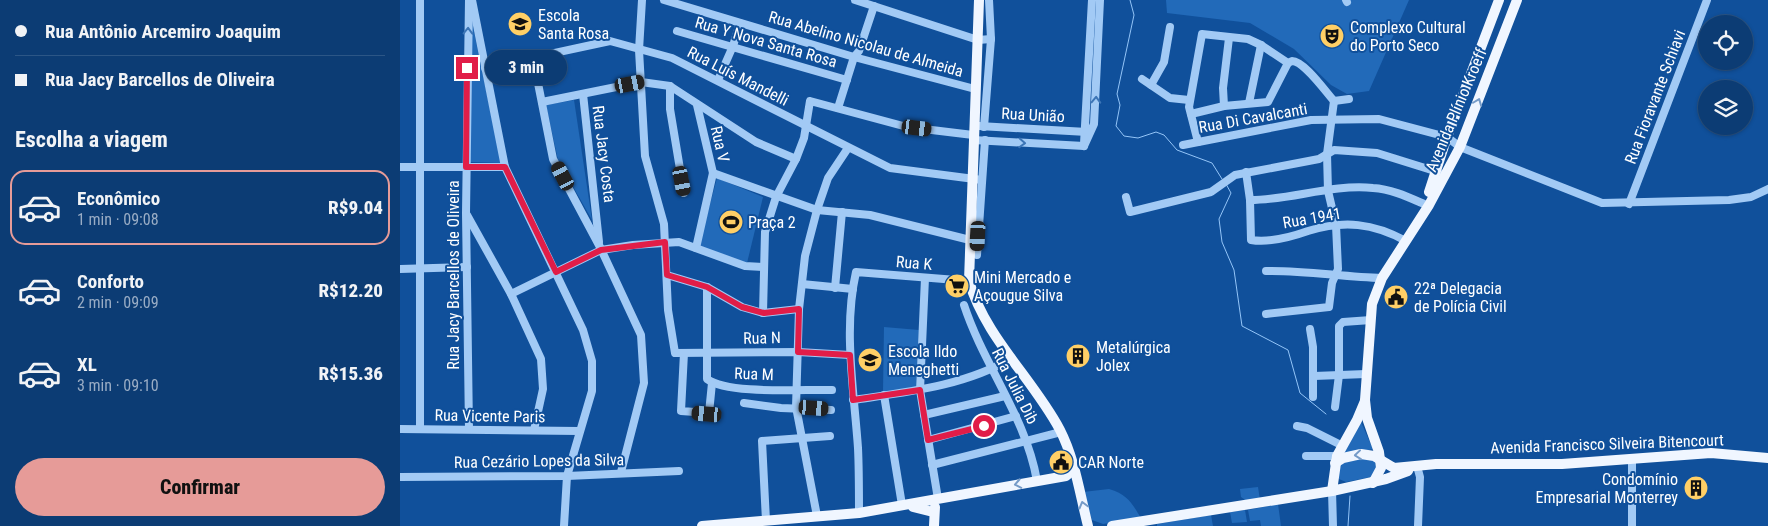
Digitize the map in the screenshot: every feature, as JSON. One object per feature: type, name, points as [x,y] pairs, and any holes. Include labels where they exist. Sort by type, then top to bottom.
[{"type":"main road","points":[[979,0],[975,89],[978,131],[977,180],[970,240],[970,280],[975,302],[1042,399],[1061,432],[1070,473],[1077,484],[1088,526]]},
{"type":"main road","name":"Avenida Plínio Kroeff","points":[[1415,228],[1438,172],[1447,137],[1499,0]]},
{"type":"main road","name":"Avenida Plínio Kroeff","points":[[1381,461],[1367,418],[1365,400],[1372,304],[1382,278],[1415,228],[1460,147],[1517,0]]},
{"type":"main road","name":"Avenida Plínio Kroeff","points":[[1332,491],[1335,464],[1342,445],[1357,420],[1365,400]]},
{"type":"main road","points":[[1352,487],[1339,482],[1335,464],[1348,457],[1361,454],[1374,456],[1381,461],[1380,474],[1373,483]]},
{"type":"main road","name":"Avenida Francisco Silveira Bitencourt","points":[[1381,461],[1394,468],[1436,464],[1562,464],[1711,454],[1768,458]]},
{"type":"main road","name":"Avenida Francisco Silveira Bitencourt","points":[[1112,526],[1373,483],[1417,466]]},
{"type":"main road","points":[[702,526],[859,513],[1037,481],[1070,473]]},
{"type":"main road","points":[[934,526],[933,512],[938,499]]},
{"type":"main road","points":[[902,506],[933,512]]},
{"type":"street","points":[[420,0],[420,429]]},
{"type":"street","points":[[470,0],[505,167],[583,330],[592,361],[592,391],[567,476],[564,526]]},
{"type":"street","name":"Rua Jacy Barcellos de Oliveira","points":[[469,429],[466,167],[470,0]]},
{"type":"street","points":[[642,0],[639,50],[645,156],[664,224],[667,275],[707,287],[742,307],[764,313],[799,309]]},
{"type":"street","name":"Rua Abelino Nicolau de Almeida","points":[[664,0],[854,57],[975,89]]},
{"type":"street","points":[[855,0],[978,40],[991,39]]},
{"type":"street","points":[[977,255],[977,180],[986,141],[978,131],[991,39],[990,0]]},
{"type":"street","points":[[1088,132],[1092,0]]},
{"type":"street","points":[[1088,132],[1094,124],[1100,0]]},
{"type":"street","name":"Rua Fioravante Schiavi","points":[[1629,204],[1706,0]]},
{"type":"street","points":[[838,108],[854,57],[859,51],[874,6]]},
{"type":"street","points":[[718,80],[733,46],[740,23]]},
{"type":"street","points":[[1151,85],[1164,62],[1170,27]]},
{"type":"street","name":"Rua Y Nova Santa Rosa","points":[[678,31],[846,80]]},
{"type":"street","points":[[1198,142],[1189,100],[1202,34],[1248,39],[1290,62],[1297,61],[1316,79],[1334,101],[1327,154],[1328,191],[1336,225],[1338,269],[1332,283],[1329,307],[1266,314]]},
{"type":"street","points":[[1224,106],[1223,88],[1229,38]]},
{"type":"street","name":"Rua Luís Mandelli","points":[[484,68],[606,41],[672,58],[890,168],[977,180]]},
{"type":"street","points":[[1249,103],[1261,45]]},
{"type":"street","points":[[533,58],[553,159],[600,248],[641,335],[644,383],[621,472]]},
{"type":"street","points":[[1191,114],[1224,106],[1268,102],[1290,62]]},
{"type":"street","points":[[1142,79],[1170,98],[1189,100]]},
{"type":"street","points":[[542,102],[641,82],[670,86],[736,127],[756,142],[796,159]]},
{"type":"street","points":[[670,86],[670,109],[684,194]]},
{"type":"street","name":"Rua Jacy Costa","points":[[582,94],[600,248]]},
{"type":"street","points":[[1334,101],[1349,99]]},
{"type":"street","points":[[764,313],[763,267],[765,232],[776,197],[796,159],[806,127],[810,101],[908,126],[978,131]]},
{"type":"street","name":"Rua V","points":[[696,248],[713,173],[697,104]]},
{"type":"street","name":"Rua Di Cavalcanti","points":[[1183,145],[1311,120],[1379,119],[1447,137]]},
{"type":"street","name":"Rua União","points":[[978,131],[1088,132],[1084,146],[986,141],[978,131]]},
{"type":"street","points":[[1447,137],[1460,147],[1602,203],[1629,204],[1729,200],[1751,197],[1768,189]]},
{"type":"street","points":[[817,516],[796,407],[799,309],[805,256],[817,210],[828,178],[848,148]]},
{"type":"street","points":[[1126,197],[1130,212],[1211,192],[1246,172],[1319,159],[1334,150],[1376,153],[1438,172]]},
{"type":"street","points":[[400,167],[505,167]]},
{"type":"street","points":[[1246,172],[1250,200],[1278,200],[1347,187],[1375,188],[1399,193],[1424,204]]},
{"type":"street","points":[[713,173],[817,210],[870,215],[970,240]]},
{"type":"street","name":"Rua 1941","points":[[1250,200],[1251,240],[1294,236],[1336,225],[1358,225],[1385,230],[1406,241]]},
{"type":"street","points":[[835,288],[842,212]]},
{"type":"street","points":[[466,213],[511,294],[541,359],[543,389],[534,430]]},
{"type":"street","points":[[511,294],[600,248],[679,242],[745,266],[763,267]]},
{"type":"street","points":[[400,269],[467,268]]},
{"type":"street","points":[[1266,271],[1382,278]]},
{"type":"street","name":"Rua K","points":[[853,289],[856,272],[970,280]]},
{"type":"street","name":"Rua N","points":[[667,275],[668,310],[675,353],[798,352],[850,355]]},
{"type":"street","points":[[925,278],[920,390],[938,499]]},
{"type":"street","points":[[802,284],[853,289],[850,355],[858,449],[859,513]]},
{"type":"street","points":[[707,287],[708,353]]},
{"type":"street","name":"Rua Julia Dib","points":[[964,305],[973,333],[1027,440],[1037,481]]},
{"type":"street","points":[[1335,407],[1339,375],[1338,326],[1343,322],[1371,320]]},
{"type":"street","points":[[1310,329],[1314,376],[1313,397]]},
{"type":"street","name":"Rua M","points":[[684,353],[681,411],[709,414],[712,383]]},
{"type":"street","name":"Rua M","points":[[708,353],[707,379],[712,383],[739,389],[832,390]]},
{"type":"street","points":[[853,400],[920,390],[992,370],[1012,358]]},
{"type":"street","points":[[1314,376],[1366,374]]},
{"type":"street","points":[[884,395],[902,506]]},
{"type":"street","points":[[924,415],[1005,396]]},
{"type":"street","points":[[744,403],[781,408],[796,407],[831,410]]},
{"type":"street","points":[[928,440],[1016,416]]},
{"type":"street","points":[[1297,426],[1307,428],[1342,445]]},
{"type":"street","name":"Rua Vicente Paris","points":[[400,429],[579,431]]},
{"type":"street","points":[[932,465],[1061,432]]},
{"type":"street","points":[[766,521],[762,441],[830,436]]},
{"type":"street","points":[[1306,456],[1335,464]]},
{"type":"street","points":[[1632,459],[1632,526]]},
{"type":"street","points":[[1417,466],[1420,477],[1418,526]]},
{"type":"street","name":"Rua Cezário Lopes da Silva","points":[[400,477],[567,476],[621,472],[679,471]]},
{"type":"street","points":[[1332,491],[1333,526]]},
{"type":"shaded area","name":"Complexo Cultural do Porto Seco","points":[[1166,0],[1409,0],[1369,91],[1347,94],[1331,85],[1294,49],[1250,23],[1167,13]]},
{"type":"shaded area","points":[[472,22],[501,163],[469,162]]},
{"type":"shaded area","points":[[574,100],[592,220],[558,160],[546,105]]},
{"type":"shaded area","name":"Praça 2","points":[[717,178],[763,197],[747,263],[699,246]]},
{"type":"shaded area","points":[[884,327],[919,330],[916,388],[883,393]]},
{"type":"shaded area","points":[[1361,422],[1373,449],[1342,457]]},
{"type":"shaded area","points":[[1367,458],[1375,461],[1376,467],[1371,477],[1346,482],[1339,479],[1337,474],[1342,463]]},
{"type":"shaded area","points":[[1258,487],[1260,500],[1248,502],[1241,497],[1240,489]]},
{"type":"shaded area","points":[[1109,489],[1121,494],[1128,500],[1141,518],[1103,524],[1092,520],[1083,492]]},
{"type":"shaded area","points":[[1278,504],[1281,526],[1261,526],[1260,520],[1250,521],[1248,510]]},
{"type":"shaded area","points":[[1245,510],[1247,522],[1232,523],[1230,512]]},
{"type":"shaded area","points":[[1211,515],[1213,526],[1157,526],[1157,524]]},
{"type":"waterway","points":[[1130,0],[1134,15],[1117,94],[1120,105],[1116,126],[1124,136],[1138,138],[1156,132],[1164,135],[1177,150],[1212,163],[1222,179]]},
{"type":"waterway","points":[[1226,184],[1231,193],[1219,219],[1222,242],[1234,270],[1242,326],[1288,350],[1300,393],[1326,414]]},
{"type":"waterway","points":[[1348,526],[1350,496]]},
{"type":"place","name":"Escola Santa Rosa","points":[[520,24]]},
{"type":"place","name":"Complexo Cultural do Porto Seco","points":[[1332,36]]},
{"type":"place","name":"Praça 2","points":[[731,222]]},
{"type":"place","name":"Mini Mercado e Açougue Silva","points":[[957,286]]},
{"type":"place","name":"22ª Delegacia de Polícia Civil","points":[[1396,297]]},
{"type":"place","name":"Metalúrgica Jolex","points":[[1078,356]]},
{"type":"place","name":"Escola Ildo Meneghetti","points":[[870,360]]},
{"type":"place","name":"CAR Norte","points":[[1061,462]]},
{"type":"place","name":"Condomínio Empresarial Monterrey","points":[[1696,488]]},
{"type":"route","points":[[467,68],[466,167],[505,167],[556,272],[601,250],[665,242],[667,275],[707,287],[742,307],[764,313],[799,309],[798,352],[850,355],[853,400],[920,390],[928,440],[984,426]]}]
